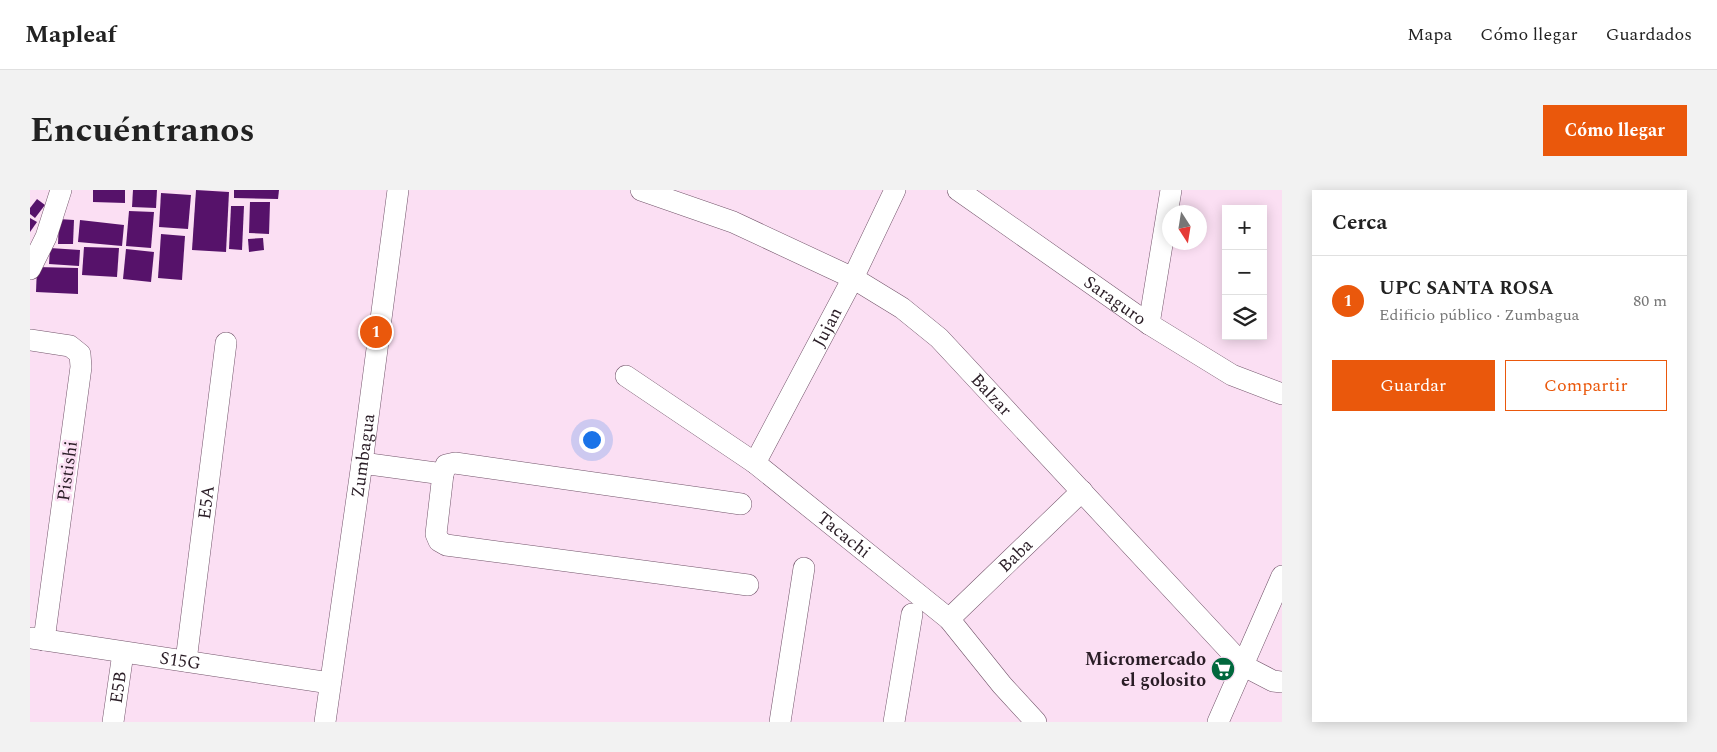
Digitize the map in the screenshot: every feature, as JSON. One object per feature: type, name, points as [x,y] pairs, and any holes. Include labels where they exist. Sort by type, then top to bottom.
[{"type":"street","points":[[30,269],[46,237],[61,190]]},
{"type":"street","name":"Zumbagua","points":[[325,722],[398,190]]},
{"type":"street","name":"Balzar","points":[[641,190],[733,222],[852,278],[902,308],[939,338],[1244,666],[1273,681],[1282,682]]},
{"type":"street","name":"Jujan","points":[[755,463],[852,278],[895,190]]},
{"type":"street","name":"Saraguro","points":[[958,190],[1149,324],[1232,375],[1282,394]]},
{"type":"street","points":[[1149,324],[1171,190]]},
{"type":"street","name":"Pistishi","points":[[30,340],[70,346],[80,354],[81,367],[37,639]]},
{"type":"street","name":"E5A","points":[[186,661],[226,343]]},
{"type":"street","name":"Tacachi","points":[[626,376],[755,463],[949,619],[1002,685],[1036,722]]},
{"type":"street","points":[[362,463],[444,474]]},
{"type":"street","points":[[741,504],[455,463],[446,464],[436,534],[439,541],[446,545],[748,585]]},
{"type":"street","name":"Baba","points":[[949,619],[1082,491]]},
{"type":"street","points":[[780,722],[804,568]]},
{"type":"street","points":[[1218,722],[1282,576]]},
{"type":"street","points":[[894,722],[912,614]]},
{"type":"street","name":"S15G","points":[[37,639],[330,683]]},
{"type":"street","name":"E5B","points":[[114,722],[123,652]]},
{"type":"building","points":[[93,190],[125,190],[125,203],[93,202]]},
{"type":"building","points":[[133,190],[157,190],[156,208],[132,207]]},
{"type":"building","points":[[196,190],[229,192],[226,252],[192,250]]},
{"type":"building","points":[[234,190],[279,190],[278,199],[234,198]]},
{"type":"building","points":[[161,193],[191,195],[188,229],[159,227]]},
{"type":"building","points":[[37,199],[45,205],[35,218],[30,214],[30,208]]},
{"type":"building","points":[[250,202],[270,202],[269,234],[249,233]]},
{"type":"building","points":[[231,206],[244,206],[242,250],[229,249]]},
{"type":"building","points":[[129,211],[154,212],[151,248],[126,246]]},
{"type":"building","points":[[30,218],[37,222],[30,232]]},
{"type":"building","points":[[59,219],[74,220],[73,244],[58,244]]},
{"type":"building","points":[[80,220],[124,225],[122,246],[78,242]]},
{"type":"building","points":[[161,234],[185,236],[182,280],[158,278]]},
{"type":"building","points":[[263,238],[264,250],[249,252],[248,239]]},
{"type":"building","points":[[84,247],[119,248],[117,277],[82,275]]},
{"type":"building","points":[[50,248],[80,250],[79,266],[49,264]]},
{"type":"building","points":[[126,249],[154,252],[151,282],[123,279]]},
{"type":"building","points":[[37,267],[78,268],[78,294],[36,292]]},
{"type":"place","name":"UPC SANTA ROSA","points":[[376,332]]},
{"type":"place","name":"Micromercado el golosito","points":[[1223,669]]}]
